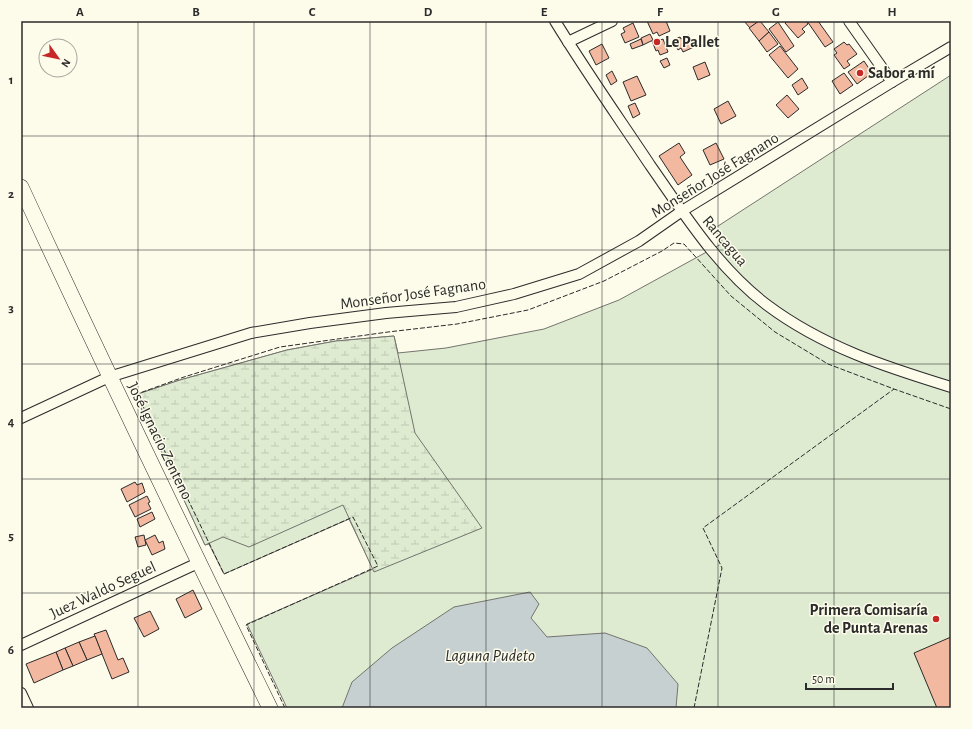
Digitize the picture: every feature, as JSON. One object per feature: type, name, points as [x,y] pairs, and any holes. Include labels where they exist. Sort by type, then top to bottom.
[{"type":"street","name":"Rancagua","points":[[555,21],[632,139],[687,219],[717,258],[739,281],[768,306],[830,344],[873,362],[951,387]]},
{"type":"street","points":[[568,42],[612,21]]},
{"type":"street","points":[[849,21],[892,82]]},
{"type":"street","name":"Monseñor José Fagnano","points":[[21,418],[109,377],[251,333],[386,312],[456,307],[514,294],[579,274],[639,241],[682,211],[951,47]]},
{"type":"street","name":"José Ignacio Zenteno","points":[[22,194],[198,563],[270,708]]},
{"type":"street","name":"Juez Waldo Seguel","points":[[21,645],[198,563]]},
{"type":"street","points":[[21,693],[28,708]]},
{"type":"green space","points":[[951,75],[951,708],[287,708],[247,624],[373,569],[349,519],[224,574],[209,544],[205,545],[135,395],[180,380],[287,350],[336,341],[394,336],[398,353],[446,348],[544,329],[619,300],[723,243],[715,228]]},
{"type":"green space","points":[[394,336],[415,433],[482,528],[374,572],[343,505],[249,547],[223,537],[205,545],[135,395],[180,380],[287,350],[336,341]]},
{"type":"water","name":"Laguna Pudeto","points":[[530,592],[539,604],[531,618],[547,637],[605,633],[647,648],[678,684],[676,708],[342,708],[352,682],[392,648],[454,607]]},
{"type":"building","points":[[647,21],[666,21],[670,31],[659,36],[657,32],[653,34]]},
{"type":"building","points":[[744,21],[759,21],[750,28]]},
{"type":"building","points":[[759,21],[769,32],[759,41],[749,28]]},
{"type":"building","points":[[787,21],[806,21],[808,24],[802,29],[805,32],[798,38],[785,23]]},
{"type":"building","points":[[807,21],[818,21],[833,42],[825,47]]},
{"type":"building","points":[[778,22],[794,46],[786,52],[769,29]]},
{"type":"building","points":[[633,23],[639,37],[625,43],[621,34],[625,32],[623,28]]},
{"type":"building","points":[[769,32],[778,44],[767,52],[759,41]]},
{"type":"building","points":[[650,34],[653,40],[643,45],[641,38]]},
{"type":"building","points":[[689,35],[694,47],[683,52],[681,48],[678,50],[673,40],[680,37],[681,39]]},
{"type":"building","points":[[641,39],[643,45],[632,49],[630,44]]},
{"type":"building","points":[[657,39],[658,41],[663,39],[668,52],[660,55],[658,50],[656,51],[652,41]]},
{"type":"building","points":[[844,42],[847,45],[849,44],[857,54],[847,61],[850,65],[844,69],[834,55],[837,53],[834,49]]},
{"type":"building","points":[[602,44],[609,58],[596,65],[589,51]]},
{"type":"building","points":[[780,46],[798,69],[788,78],[769,55]]},
{"type":"building","points":[[667,58],[670,65],[664,68],[660,61]]},
{"type":"building","name":"Sabor a mí","points":[[864,61],[872,73],[857,84],[848,72]]},
{"type":"building","points":[[705,62],[710,75],[698,80],[693,67]]},
{"type":"building","points":[[612,71],[617,81],[611,85],[606,75]]},
{"type":"building","points":[[844,73],[853,85],[840,94],[832,81]]},
{"type":"building","points":[[637,76],[646,95],[631,101],[623,82]]},
{"type":"building","points":[[802,78],[808,88],[798,95],[792,85]]},
{"type":"building","points":[[787,95],[799,109],[788,118],[776,105]]},
{"type":"building","points":[[728,101],[736,116],[721,124],[714,109]]},
{"type":"building","points":[[635,103],[640,114],[633,118],[628,106]]},
{"type":"building","points":[[679,143],[685,153],[680,157],[692,175],[678,185],[659,156]]},
{"type":"building","points":[[716,143],[724,159],[710,165],[703,150]]},
{"type":"building","points":[[135,482],[137,485],[142,483],[145,492],[127,502],[121,489]]},
{"type":"building","points":[[147,496],[151,509],[135,517],[129,505]]},
{"type":"building","points":[[152,512],[155,519],[140,527],[137,519]]},
{"type":"building","points":[[144,535],[146,545],[138,547],[135,537]]},
{"type":"building","points":[[155,535],[159,543],[163,541],[165,549],[152,555],[145,540]]},
{"type":"building","points":[[193,590],[202,609],[185,618],[176,599]]},
{"type":"building","points":[[150,611],[159,629],[144,637],[134,618]]},
{"type":"building","points":[[106,630],[118,660],[123,658],[129,672],[112,679],[94,634]]},
{"type":"building","points":[[95,636],[102,654],[87,660],[79,642]]},
{"type":"building","points":[[951,637],[951,708],[937,708],[914,653]]},
{"type":"building","points":[[79,642],[87,660],[73,666],[65,648]]},
{"type":"building","points":[[65,648],[73,666],[63,670],[56,652]]},
{"type":"building","points":[[56,652],[63,670],[34,683],[26,664]]},
{"type":"fence","points":[[285,708],[246,625],[378,566],[353,517],[224,574],[137,394],[184,377],[280,347],[457,324],[528,310],[604,281],[662,251],[674,243],[684,244],[731,296],[775,332],[828,364],[951,409]]},
{"type":"fence","points":[[694,708],[722,568],[703,528],[894,389]]},
{"type":"place","name":"Le Pallet","points":[[657,42]]},
{"type":"place","name":"Sabor a mí","points":[[860,73]]},
{"type":"place","name":"Primera Comisaría de Punta Arenas","points":[[936,619]]}]
